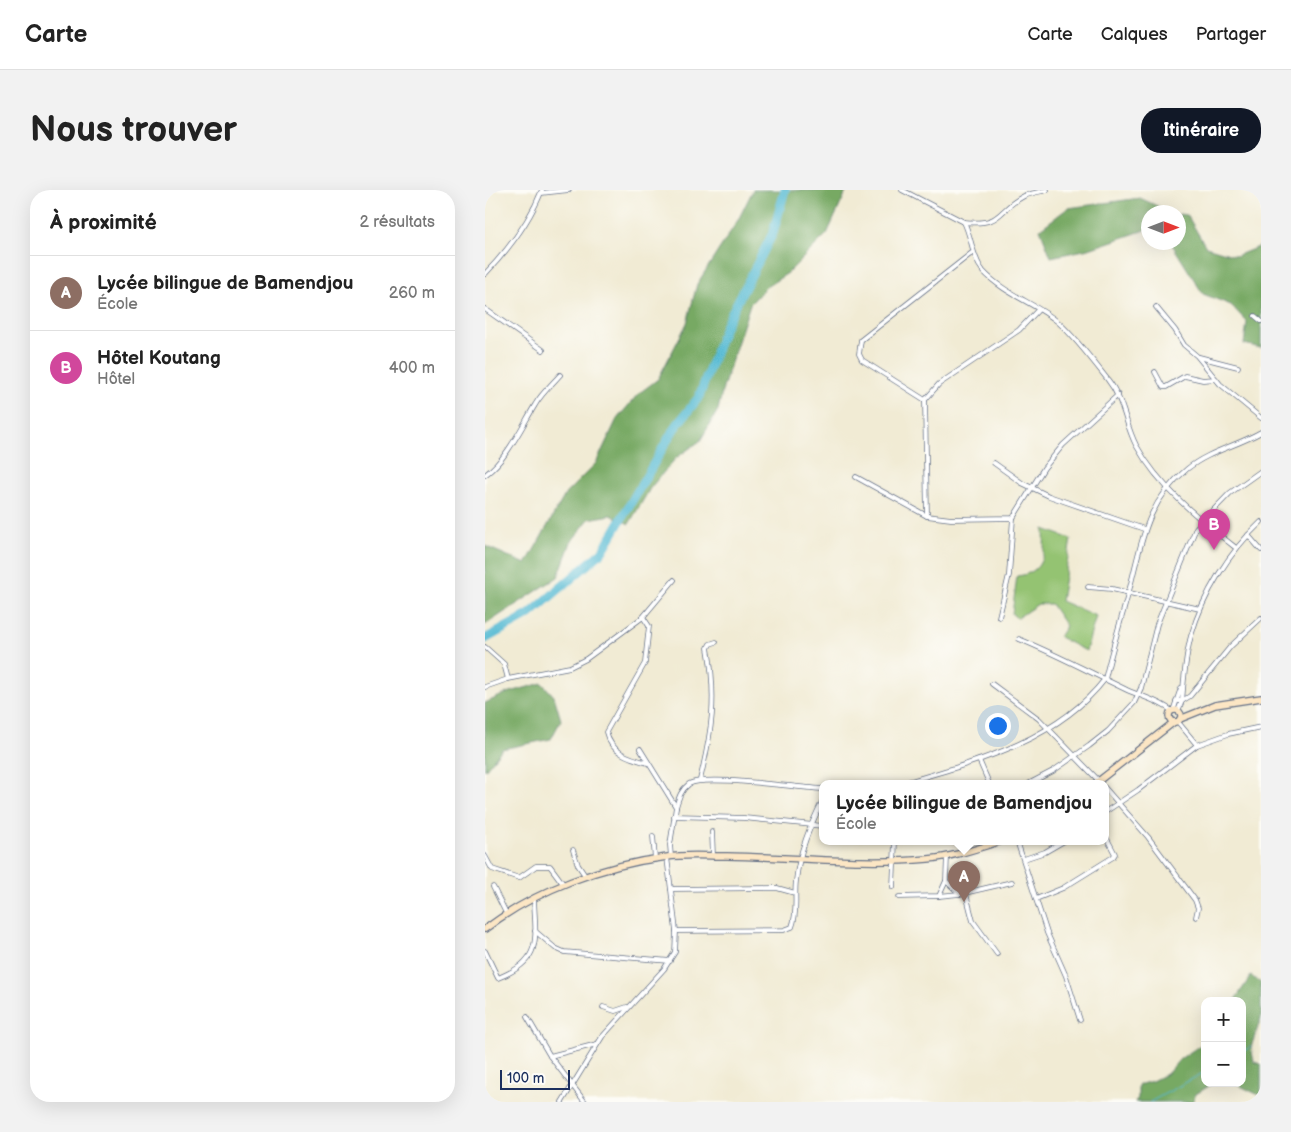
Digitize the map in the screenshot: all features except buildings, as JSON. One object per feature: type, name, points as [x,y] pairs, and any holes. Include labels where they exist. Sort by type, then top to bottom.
[{"type":"main road","points":[[1101,780],[1165,728],[1175,716],[1227,702],[1261,698]]},
{"type":"main road","points":[[485,929],[507,913],[534,898],[564,885],[586,877],[655,859],[713,856],[895,862],[947,856],[987,845]]},
{"type":"street","points":[[485,274],[513,240],[541,191],[569,190]]},
{"type":"street","points":[[902,190],[964,222],[991,221],[1000,217],[1023,197],[1047,190]]},
{"type":"street","points":[[1259,190],[1261,194]]},
{"type":"street","points":[[964,222],[969,233],[973,252],[983,270],[1006,290],[1058,322],[1109,381],[1118,395],[1135,443],[1155,475],[1168,489],[1236,548]]},
{"type":"street","points":[[925,400],[862,360],[859,354],[861,340],[973,252]]},
{"type":"street","points":[[1156,307],[1175,330],[1184,345],[1197,356],[1216,379],[1243,405],[1261,418]]},
{"type":"street","points":[[485,309],[543,350]]},
{"type":"street","points":[[927,516],[925,400],[939,384],[1019,330],[1037,310]]},
{"type":"street","points":[[1255,316],[1261,321]]},
{"type":"street","points":[[1197,356],[1238,367]]},
{"type":"street","points":[[1155,372],[1163,387],[1185,376],[1203,380],[1216,379]]},
{"type":"street","points":[[485,475],[498,463],[531,416],[535,405],[560,375]]},
{"type":"street","points":[[999,617],[1009,575],[1013,518],[1044,468],[1063,445],[1118,395]]},
{"type":"street","points":[[916,780],[941,774],[979,760],[1049,729],[1075,711],[1105,679],[1129,593],[1144,529],[1157,502],[1187,469],[1224,447],[1244,441],[1261,432]]},
{"type":"street","points":[[1224,441],[1224,447]]},
{"type":"street","points":[[993,463],[1031,488],[1144,529]]},
{"type":"street","points":[[1035,780],[1076,756],[1108,731],[1139,695],[1157,624],[1191,538],[1203,520],[1230,493],[1261,471]]},
{"type":"street","points":[[856,477],[927,516],[951,519],[1013,518]]},
{"type":"street","points":[[1175,716],[1182,701],[1191,637],[1200,609],[1236,548],[1261,522]]},
{"type":"street","points":[[1248,535],[1261,550]]},
{"type":"street","points":[[485,687],[508,679],[570,667],[585,659],[643,617],[674,580]]},
{"type":"street","points":[[1088,587],[1129,593],[1200,609]]},
{"type":"street","points":[[643,617],[649,626],[645,663],[606,732],[612,747],[620,754],[648,763]]},
{"type":"street","points":[[1176,701],[1182,701],[1190,696],[1231,646],[1261,618]]},
{"type":"street","points":[[1019,639],[1054,653],[1139,695],[1157,701],[1175,716],[1197,746]]},
{"type":"street","points":[[700,780],[714,707],[714,680],[708,648],[710,644],[716,642]]},
{"type":"street","points":[[485,647],[504,664],[508,679]]},
{"type":"street","points":[[992,684],[1049,729],[1097,780]]},
{"type":"street","points":[[1175,716],[1176,701],[1183,686]]},
{"type":"street","points":[[1109,810],[1197,746],[1228,734],[1261,726]]},
{"type":"street","points":[[640,749],[675,807]]},
{"type":"street","points":[[979,760],[988,780]]},
{"type":"street","points":[[562,1102],[597,1044],[670,962],[676,947],[669,857],[675,807],[683,790],[690,784],[700,780],[716,779],[819,789]]},
{"type":"street","points":[[1109,793],[1148,837],[1195,900],[1199,908],[1196,917]]},
{"type":"street","points":[[676,931],[788,929],[792,927],[797,916],[795,892],[801,858],[810,825],[819,808]]},
{"type":"street","points":[[674,816],[753,819],[819,826]]},
{"type":"street","points":[[712,832],[713,856]]},
{"type":"street","points":[[653,836],[655,859]]},
{"type":"street","points":[[1036,899],[1063,888],[1114,856],[1109,844]]},
{"type":"street","points":[[893,887],[895,845]]},
{"type":"street","points":[[1019,845],[1036,899],[1081,1020]]},
{"type":"street","points":[[1024,859],[1045,852],[1057,845]]},
{"type":"street","points":[[573,850],[578,865],[586,877]]},
{"type":"street","points":[[485,856],[492,869],[519,878],[536,866],[550,866],[564,885]]},
{"type":"street","points":[[939,896],[946,881],[947,856]]},
{"type":"street","points":[[946,881],[959,894]]},
{"type":"street","points":[[899,897],[966,894],[1012,882]]},
{"type":"street","points":[[493,887],[507,913]]},
{"type":"street","points":[[671,889],[777,888],[795,892]]},
{"type":"street","points":[[966,894],[973,921],[997,954]]},
{"type":"street","points":[[485,951],[498,978],[505,976],[533,952],[535,931],[534,898]]},
{"type":"street","points":[[535,931],[555,948],[574,954],[670,962]]},
{"type":"street","points":[[603,1007],[615,1011],[629,1006]]},
{"type":"street","points":[[527,1017],[550,1056],[585,1102]]},
{"type":"street","points":[[550,1056],[597,1044]]},
{"type":"green space","points":[[753,190],[847,190],[827,234],[788,273],[766,287],[750,304],[723,388],[718,410],[700,441],[676,458],[651,487],[629,524],[611,515],[589,519],[571,542],[558,577],[485,625],[485,546],[526,564],[566,493],[596,463],[617,419],[638,394],[658,379],[687,323],[697,284],[738,220]]},
{"type":"green space","points":[[1140,198],[1155,205],[1141,205],[1141,231],[1089,249],[1051,257],[1040,229],[1068,208]]},
{"type":"green space","points":[[1186,215],[1206,247],[1236,256],[1261,246],[1261,348],[1244,344],[1247,322],[1231,305],[1203,294],[1175,250],[1186,250]]},
{"type":"green space","points":[[1044,529],[1071,539],[1061,601],[1096,616],[1086,651],[1059,637],[1066,626],[1051,604],[1038,604],[1017,618],[1012,614],[1017,576],[1033,571],[1038,566],[1043,553]]},
{"type":"green space","points":[[542,683],[554,696],[561,720],[551,739],[502,749],[485,770],[485,703],[507,693]]},
{"type":"green space","points":[[1251,976],[1261,983],[1261,1018],[1251,1047],[1254,1062],[1261,1064],[1261,1096],[1242,1087],[1246,1087],[1246,997],[1237,997]]},
{"type":"green space","points":[[1201,1045],[1201,1087],[1207,1087],[1196,1094],[1192,1102],[1135,1102],[1138,1098],[1138,1085],[1168,1073],[1180,1059]]},
{"type":"waterway","points":[[485,639],[530,614],[602,552],[674,429],[699,397],[726,324],[773,233],[785,190]]},
{"type":"waterway","points":[[1246,1050],[1251,1047]]},
{"type":"waterway","points":[[1150,1102],[1201,1074]]},
{"type":"place","name":"Hôtel Koutang","points":[[1214,550]]},
{"type":"place","name":"Lycée bilingue de Bamendjou","points":[[964,902]]}]
